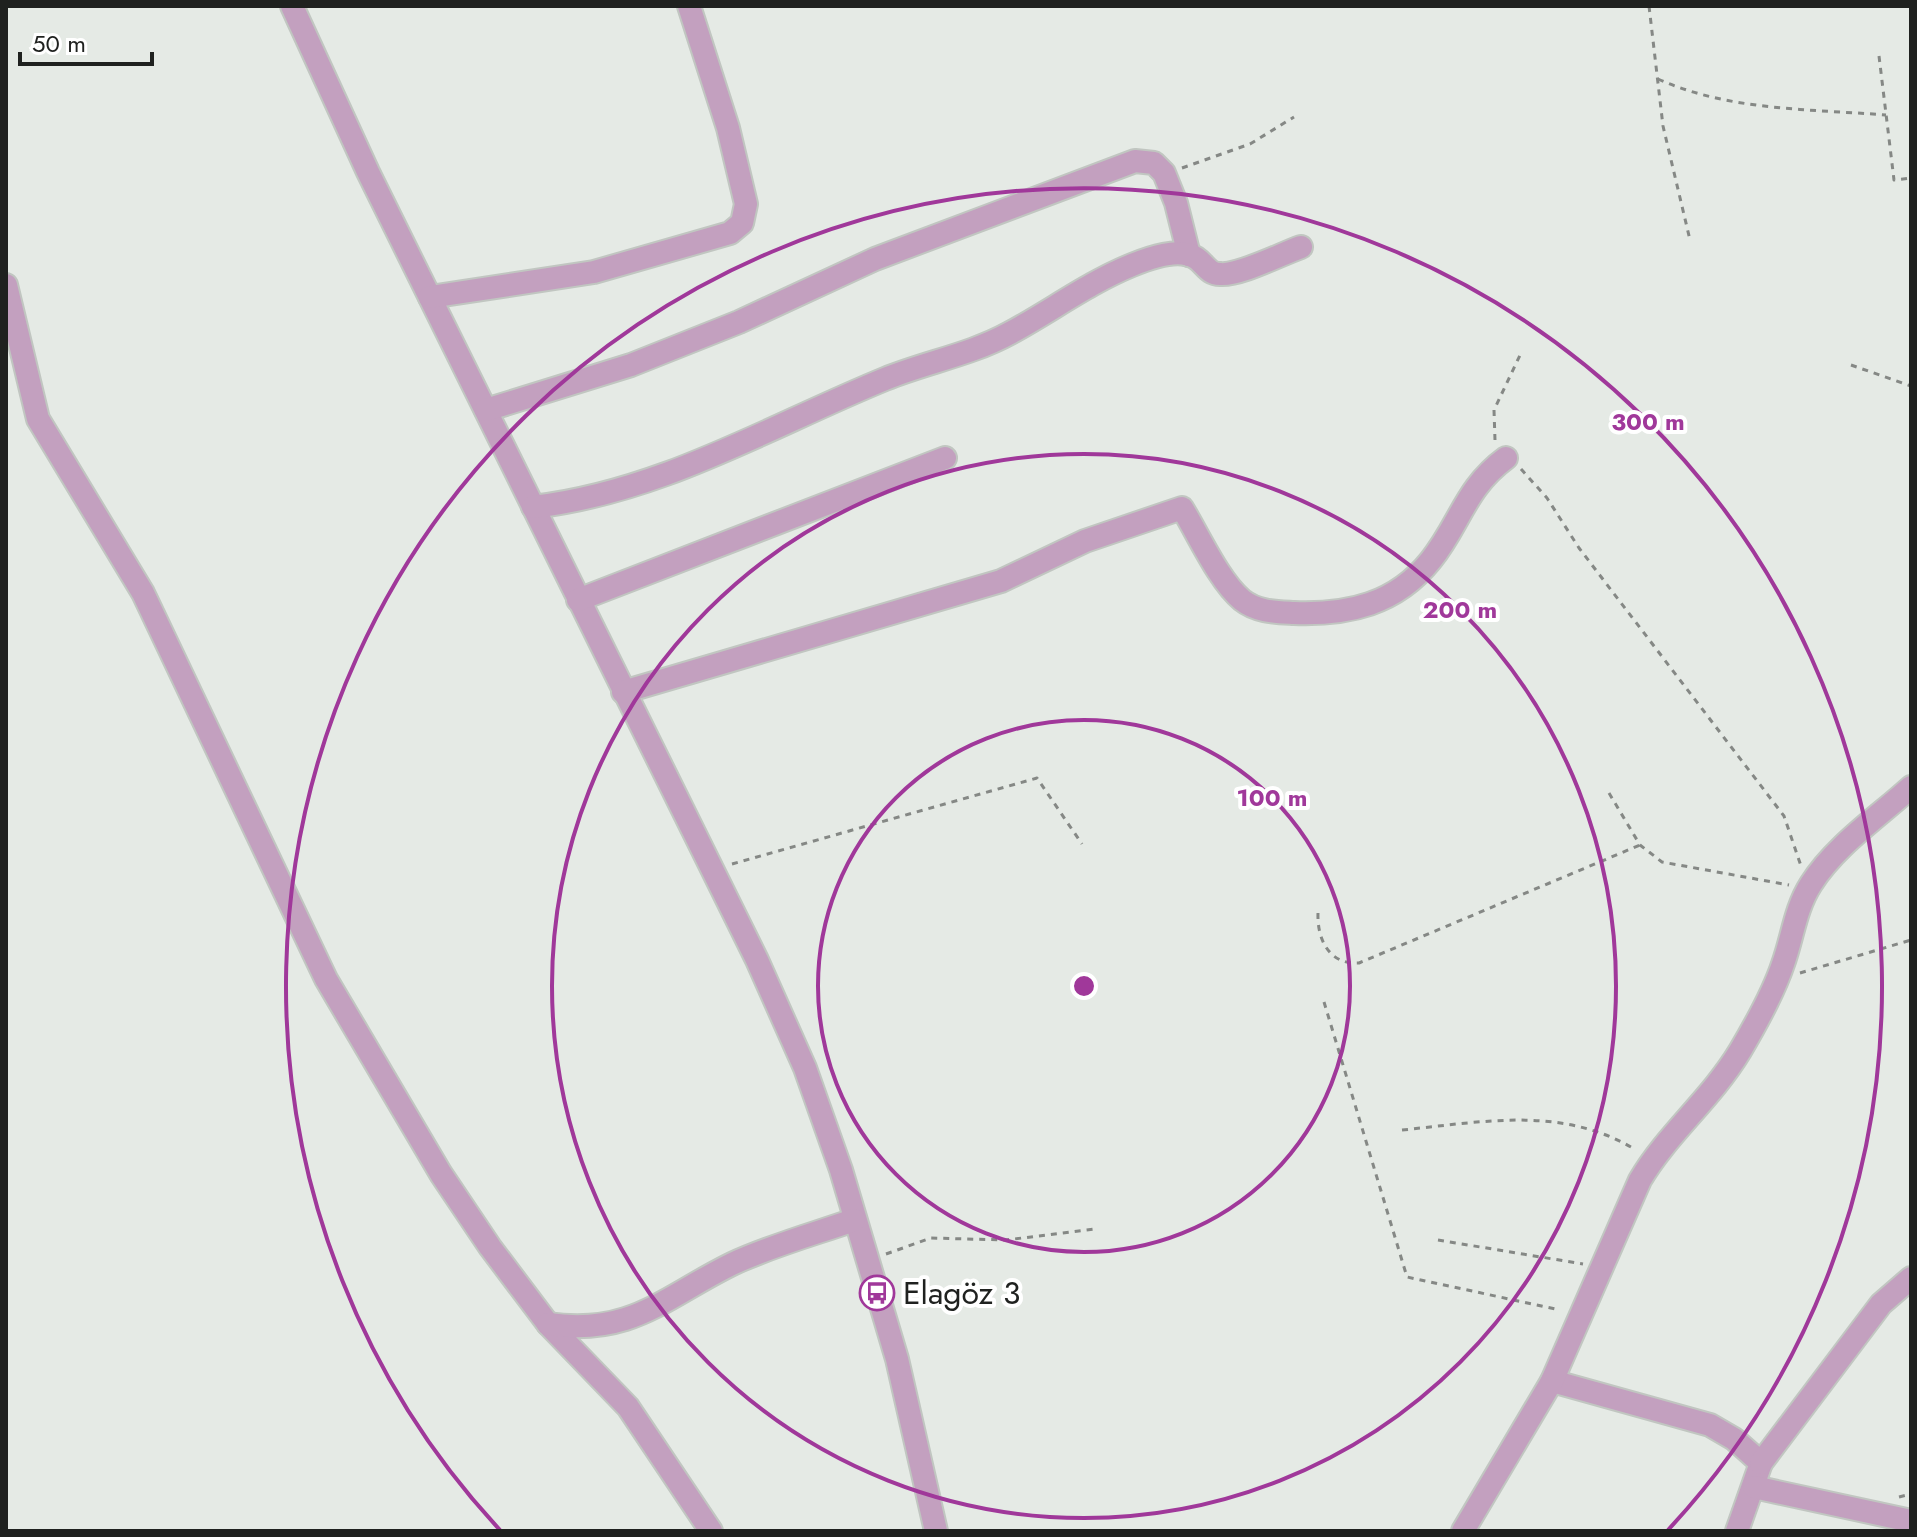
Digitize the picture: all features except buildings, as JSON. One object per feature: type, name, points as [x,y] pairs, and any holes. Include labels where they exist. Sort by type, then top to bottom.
[{"type":"street","points":[[292,6],[805,1068],[908,1400],[936,1531]]},
{"type":"street","points":[[430,297],[594,272],[730,233],[742,223],[746,204],[728,128],[689,6]]},
{"type":"street","points":[[486,410],[631,365],[739,322],[875,259],[1135,161],[1154,163],[1164,173],[1189,255]]},
{"type":"street","points":[[533,507],[579,502],[720,455],[886,378],[975,350],[1011,333],[1073,293],[1134,264],[1174,254],[1189,255],[1213,273],[1228,274],[1301,247]]},
{"type":"street","points":[[6,285],[38,419],[143,593],[326,979],[441,1174],[548,1324],[628,1407],[711,1531]]},
{"type":"street","points":[[578,600],[945,458]]},
{"type":"street","points":[[623,692],[1001,581],[1085,541],[1182,508],[1232,590],[1250,606],[1273,612],[1328,614],[1350,611],[1384,600],[1413,580],[1442,544],[1475,485],[1506,458]]},
{"type":"street","points":[[1463,1531],[1552,1381],[1633,1194],[1652,1161],[1727,1071],[1780,973],[1796,913],[1808,889],[1833,857],[1911,787]]},
{"type":"street","points":[[548,1324],[589,1327],[631,1319],[733,1263],[854,1220]]},
{"type":"street","points":[[1737,1531],[1761,1463],[1881,1304],[1911,1278]]},
{"type":"street","points":[[1552,1381],[1710,1425],[1734,1439],[1761,1463]]},
{"type":"street","points":[[1754,1487],[1911,1521]]},
{"type":"path","points":[[1649,6],[1663,126],[1690,240]]},
{"type":"path","points":[[1879,56],[1894,180],[1911,178]]},
{"type":"path","points":[[1658,79],[1693,93],[1736,103],[1886,115]]},
{"type":"path","points":[[1164,173],[1250,144],[1294,117]]},
{"type":"path","points":[[1522,351],[1492,419],[1493,436],[1506,458],[1547,498],[1579,548],[1784,816],[1808,889],[1672,865],[1653,856],[1640,845],[1609,793]]},
{"type":"path","points":[[1851,365],[1911,386]]},
{"type":"path","points":[[712,870],[1037,778],[1082,844]]},
{"type":"path","points":[[1318,913],[1319,934],[1329,952],[1342,961],[1359,963],[1409,945],[1640,845]]},
{"type":"path","points":[[1780,973],[1808,973],[1911,940]]},
{"type":"path","points":[[1324,1002],[1407,1277],[1581,1314]]},
{"type":"path","points":[[1402,1130],[1548,1119],[1604,1133],[1652,1161]]},
{"type":"path","points":[[867,1260],[931,1238],[1006,1240],[1095,1229]]},
{"type":"path","points":[[1438,1240],[1602,1267]]},
{"type":"place","name":"Elagöz 3","points":[[877,1293]]}]
